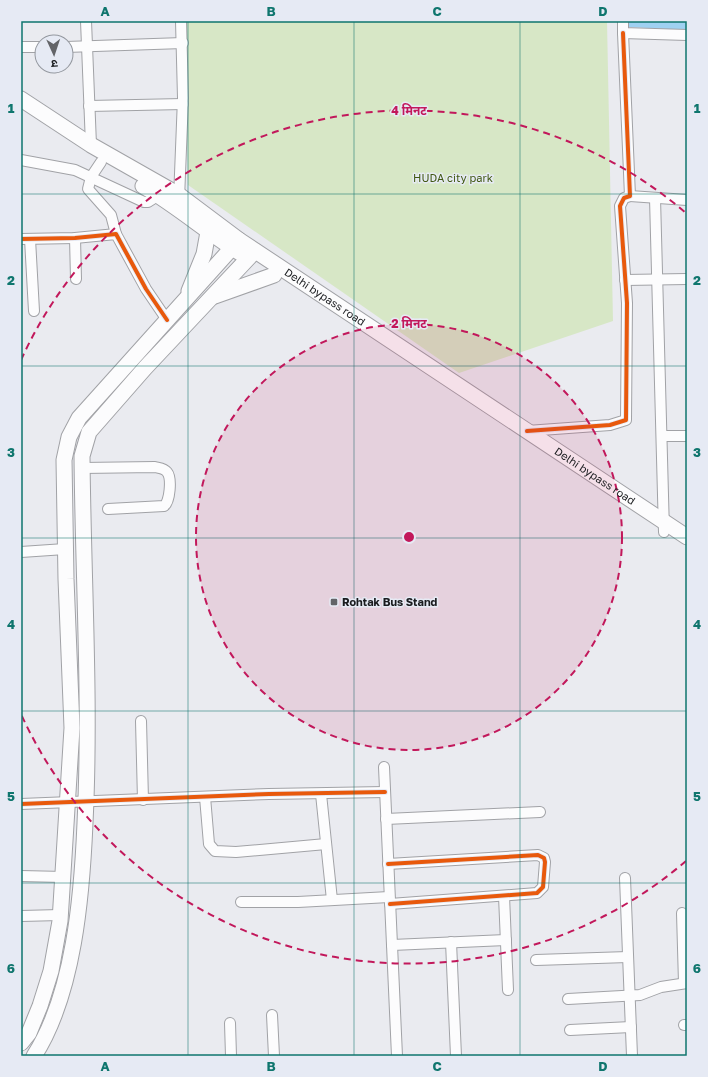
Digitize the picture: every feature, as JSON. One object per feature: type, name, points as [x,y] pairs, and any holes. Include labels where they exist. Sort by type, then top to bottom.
[{"type":"main road","name":"Delhi bypass road","points":[[21,99],[179,202],[236,244],[528,431],[664,527],[687,548]]},
{"type":"main road","name":"Delhi bypass road","points":[[21,111],[101,162],[159,195],[179,202],[208,232],[236,244]]},
{"type":"main road","points":[[186,299],[204,254],[208,232]]},
{"type":"main road","points":[[21,1044],[29,1033],[40,1006],[51,971],[60,915],[64,877],[72,728],[65,549],[64,460],[69,437],[79,418],[236,244]]},
{"type":"main road","name":"Delhi bypass road","points":[[252,254],[274,274],[664,527],[687,537]]},
{"type":"main road","points":[[34,1056],[43,1043],[55,1014],[70,958],[78,913],[89,745],[82,456],[89,432],[145,368],[252,254]]},
{"type":"main road","points":[[211,298],[274,274]]},
{"type":"street","points":[[86,21],[91,145]]},
{"type":"street","points":[[179,202],[183,104],[181,21]]},
{"type":"street","points":[[623,21],[630,196]]},
{"type":"street","points":[[623,33],[687,35]]},
{"type":"street","points":[[74,47],[182,43]]},
{"type":"street","points":[[21,47],[34,47]]},
{"type":"street","points":[[89,106],[183,104]]},
{"type":"street","points":[[21,160],[69,168],[144,202],[159,195]]},
{"type":"street","points":[[101,162],[91,177],[88,186],[89,192],[111,215],[116,234],[146,289],[167,320]]},
{"type":"street","points":[[528,431],[610,424],[626,420],[627,303],[620,206],[624,198],[630,196],[687,200]]},
{"type":"street","points":[[655,198],[664,527]]},
{"type":"street","points":[[34,311],[26,239],[75,238],[116,234]]},
{"type":"street","points":[[75,238],[76,278]]},
{"type":"street","points":[[625,280],[687,279]]},
{"type":"street","points":[[662,436],[687,436]]},
{"type":"street","points":[[82,468],[155,467],[161,468],[168,473],[168,502],[164,506],[108,509]]},
{"type":"street","points":[[21,552],[65,549]]},
{"type":"street","points":[[141,721],[143,800]]},
{"type":"street","points":[[384,767],[397,1056]]},
{"type":"street","points":[[21,804],[385,792]]},
{"type":"street","points":[[321,794],[332,900]]},
{"type":"street","points":[[205,797],[209,844],[215,851],[236,852],[326,844]]},
{"type":"street","points":[[386,819],[540,812]]},
{"type":"street","points":[[241,902],[332,900],[390,901],[504,896],[537,893],[542,890],[544,883],[544,858],[538,855],[388,864]]},
{"type":"street","points":[[21,876],[64,877]]},
{"type":"street","points":[[625,878],[632,1056]]},
{"type":"street","points":[[504,896],[508,990]]},
{"type":"street","points":[[568,1000],[629,997],[646,994],[661,987],[685,983],[685,934],[682,913]]},
{"type":"street","points":[[21,916],[60,915]]},
{"type":"street","points":[[392,945],[506,940]]},
{"type":"street","points":[[451,942],[456,1056]]},
{"type":"street","points":[[536,960],[628,957]]},
{"type":"street","points":[[272,1015],[274,1056]]},
{"type":"street","points":[[230,1023],[231,1056]]},
{"type":"street","points":[[570,1030],[631,1027]]},
{"type":"green space","name":"HUDA city park","points":[[186,21],[607,21],[613,321],[459,373],[188,185]]},
{"type":"water","points":[[629,21],[687,21],[687,30],[629,27]]},
{"type":"cycle path","points":[[527,431],[610,425],[626,420],[627,303],[620,206],[624,198],[630,196],[623,33]]},
{"type":"cycle path","points":[[21,239],[75,238],[116,234],[146,289],[167,320]]},
{"type":"cycle path","points":[[21,804],[269,794],[385,792]]},
{"type":"cycle path","points":[[388,864],[538,855],[544,858],[545,862],[543,887],[537,893],[390,904]]},
{"type":"place","name":"Rohtak Bus Stand","points":[[334,602]]}]
